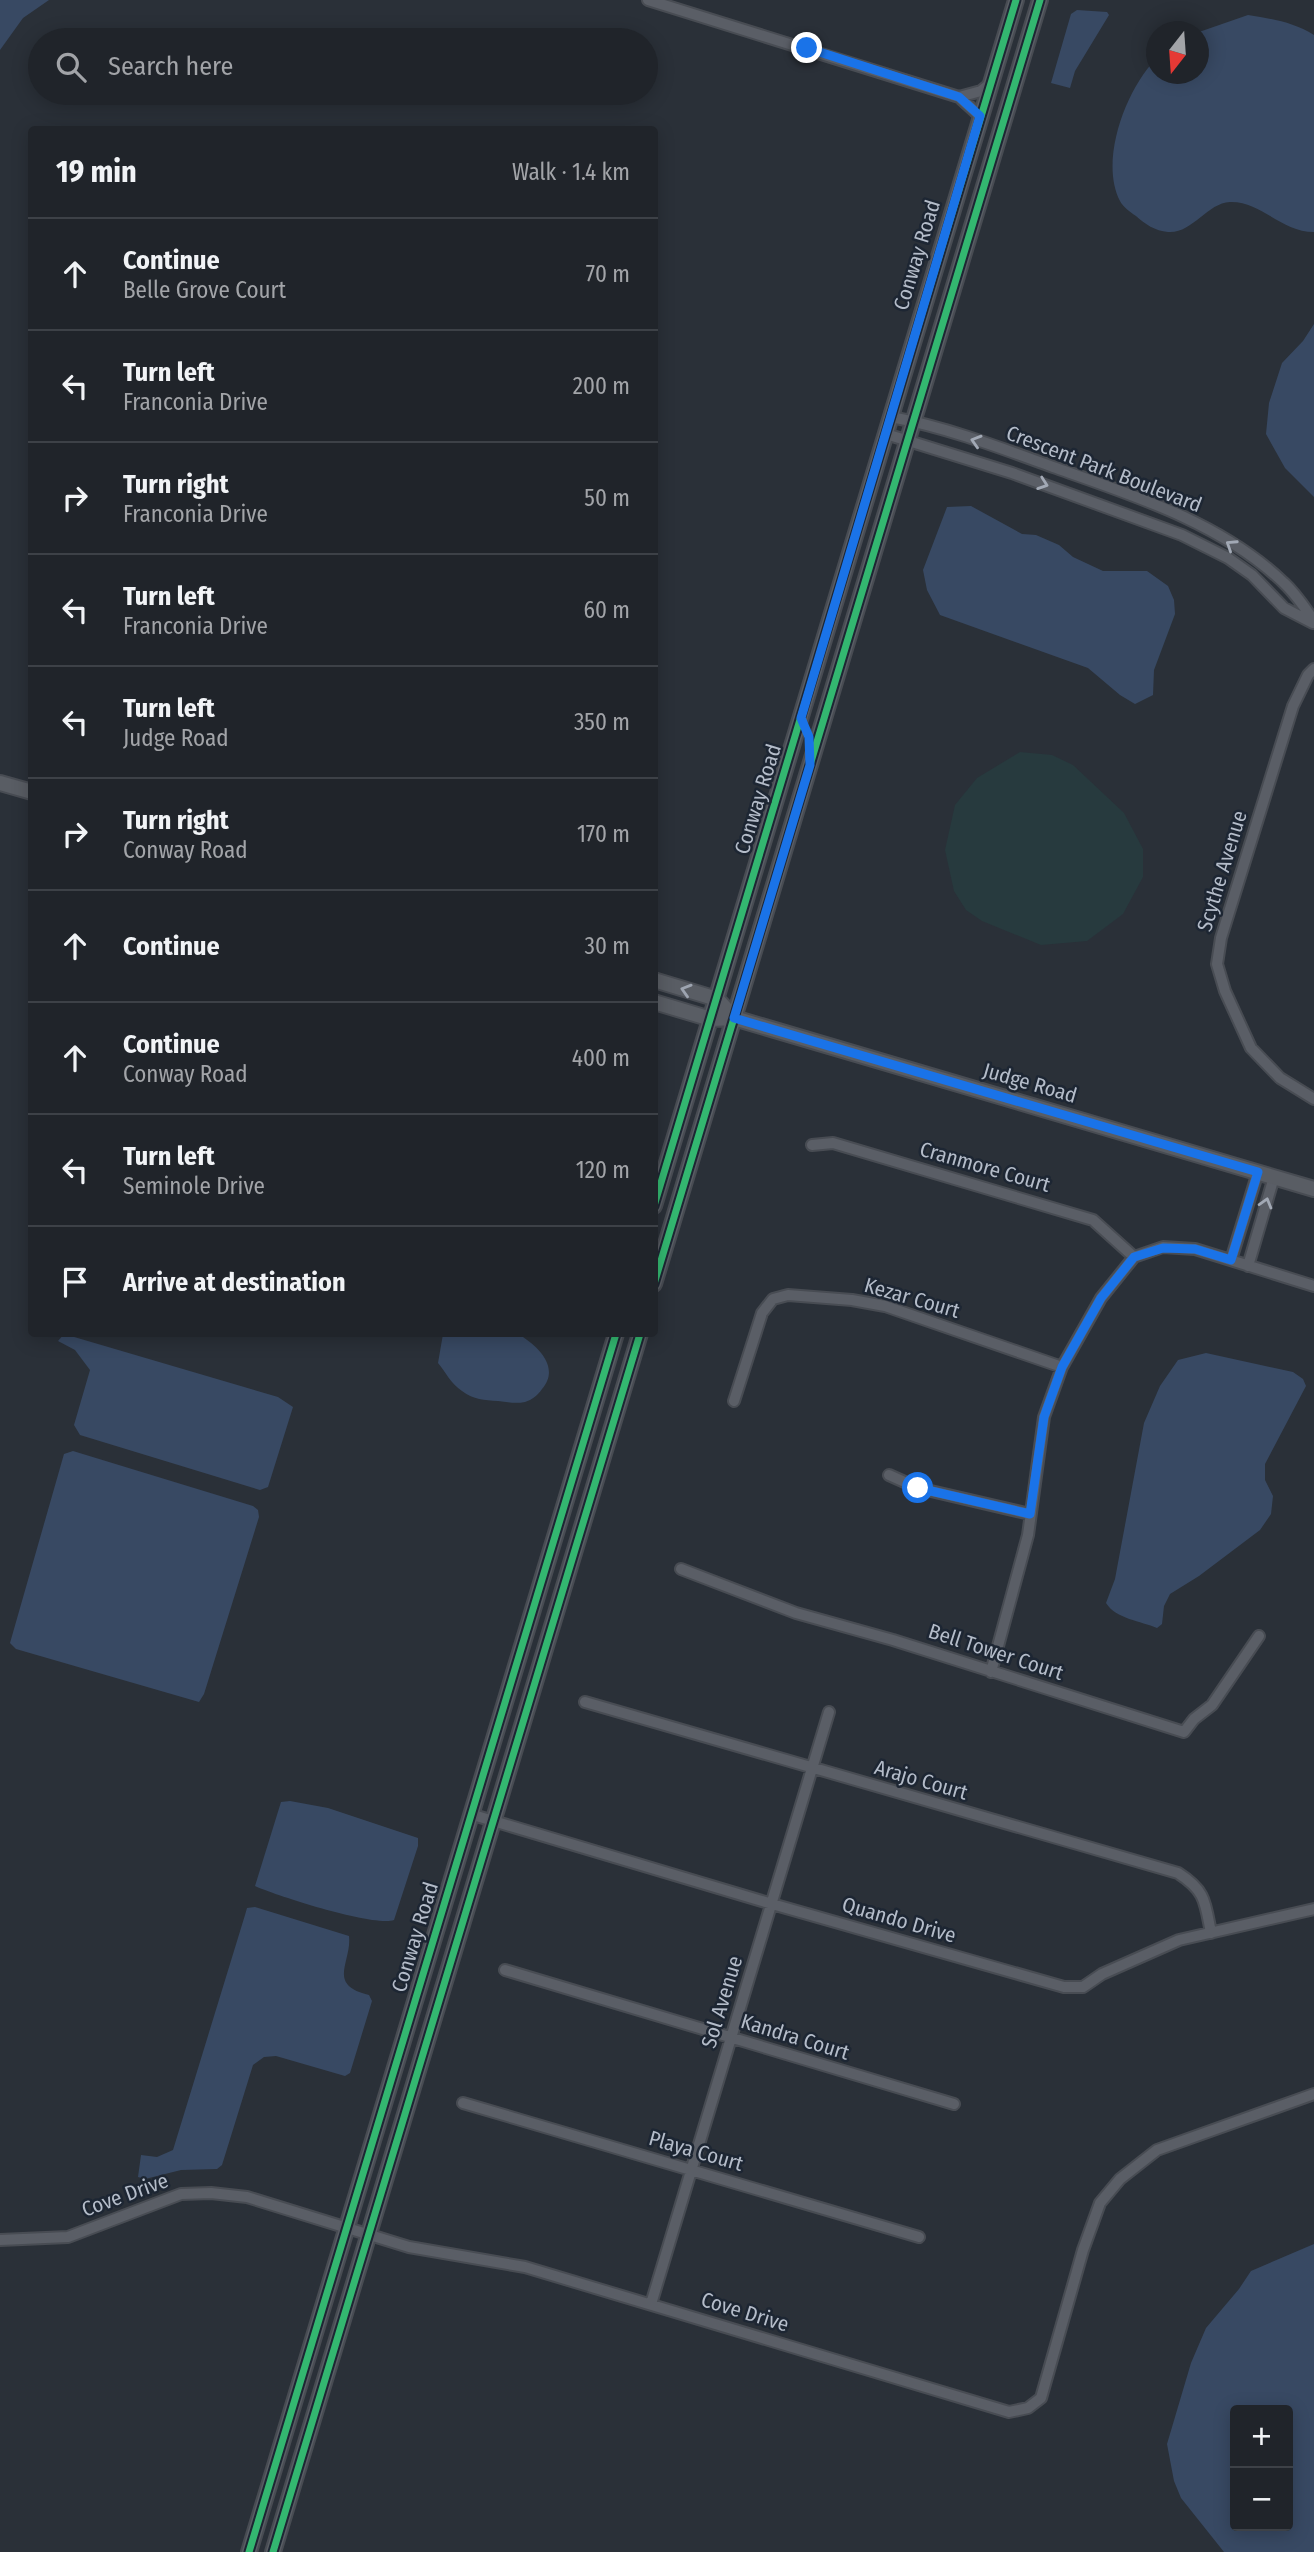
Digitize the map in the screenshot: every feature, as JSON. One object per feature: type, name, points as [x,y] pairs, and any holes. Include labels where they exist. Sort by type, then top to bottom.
[{"type":"main road","name":"Conway Road","points":[[658,1193],[1016,0]]},
{"type":"main road","name":"Conway Road","points":[[658,1271],[1040,0]]},
{"type":"main road","points":[[801,718],[809,737],[810,765]]},
{"type":"main road","points":[[0,783],[28,791]]},
{"type":"main road","points":[[658,981],[717,999],[734,1018]]},
{"type":"main road","name":"Judge Road","points":[[658,1003],[711,1019],[734,1018],[1314,1189]]},
{"type":"main road","name":"Conway Road","points":[[249,2552],[615,1337]]},
{"type":"main road","name":"Conway Road","points":[[273,2552],[639,1337]]},
{"type":"main road","points":[[577,1465],[585,1485],[587,1510]]},
{"type":"street","points":[[648,0],[959,97],[980,116]]},
{"type":"street","points":[[959,97],[981,91],[990,83]]},
{"type":"street","name":"Crescent Park Boulevard","points":[[891,417],[914,421],[1017,454],[1179,514],[1260,563],[1286,585],[1314,622]]},
{"type":"street","name":"Crescent Park Boulevard","points":[[886,434],[1012,473],[1182,535],[1228,558],[1252,575],[1284,608],[1314,622]]},
{"type":"street","points":[[1012,473],[1017,454]]},
{"type":"street","points":[[1274,598],[1286,585]]},
{"type":"street","name":"Scythe Avenue","points":[[1314,670],[1308,675],[1293,706],[1220,938],[1217,964],[1225,991],[1251,1048],[1280,1078],[1314,1099]]},
{"type":"street","name":"Cranmore Court","points":[[812,1145],[834,1143],[1093,1220],[1134,1257]]},
{"type":"street","points":[[1231,1260],[1258,1172]]},
{"type":"street","points":[[1248,1266],[1274,1177]]},
{"type":"street","points":[[1242,1224],[1259,1228]]},
{"type":"street","points":[[991,1672],[1028,1535],[1044,1417],[1062,1367],[1101,1298],[1134,1257],[1163,1248],[1195,1249],[1314,1286]]},
{"type":"street","name":"Kezar Court","points":[[734,1401],[762,1313],[773,1299],[788,1295],[852,1300],[885,1306],[1062,1367]]},
{"type":"street","points":[[889,1475],[918,1488],[1030,1514]]},
{"type":"street","name":"Bell Tower Court","points":[[681,1569],[796,1613],[893,1640],[1184,1732],[1194,1719],[1212,1705],[1259,1636]]},
{"type":"street","name":"Arajo Court","points":[[585,1702],[1178,1873],[1194,1884],[1204,1896],[1211,1933]]},
{"type":"street","name":"Sol Avenue","points":[[651,2304],[830,1712]]},
{"type":"street","name":"Quando Drive","points":[[470,1814],[1064,1987],[1083,1987],[1102,1974],[1179,1940],[1314,1909]]},
{"type":"street","name":"Kandra Court","points":[[505,1970],[954,2104]]},
{"type":"street","name":"Cove Drive","points":[[0,2240],[68,2237],[181,2194],[211,2193],[247,2197],[409,2247],[526,2267],[1009,2412],[1028,2408],[1041,2398],[1083,2250],[1100,2203],[1120,2179],[1157,2150],[1314,2094]]},
{"type":"street","name":"Playa Court","points":[[463,2103],[919,2237]]},
{"type":"green space","points":[[1020,752],[1052,755],[1073,765],[1124,813],[1143,849],[1143,877],[1123,914],[1087,941],[1041,945],[982,921],[966,910],[954,891],[945,850],[955,805],[977,778]]},
{"type":"water","points":[[0,0],[49,0],[23,18],[0,50]]},
{"type":"water","points":[[1077,10],[1107,12],[1109,15],[1075,71],[1070,88],[1051,83],[1071,14]]},
{"type":"water","points":[[1248,15],[1290,24],[1314,35],[1314,232],[1291,227],[1252,206],[1230,202],[1214,207],[1185,228],[1168,232],[1143,222],[1120,201],[1114,185],[1114,146],[1119,126],[1135,88],[1146,71],[1146,84],[1209,84],[1209,29]]},
{"type":"water","points":[[1314,324],[1314,497],[1285,468],[1266,434],[1269,403],[1282,363],[1303,341]]},
{"type":"water","points":[[971,506],[1022,534],[1036,535],[1059,545],[1073,557],[1103,571],[1147,571],[1168,586],[1174,600],[1175,614],[1154,670],[1153,695],[1135,704],[1088,668],[940,615],[927,590],[923,570],[947,507]]},
{"type":"water","points":[[61,1337],[74,1337],[278,1397],[293,1407],[268,1487],[260,1490],[80,1435],[74,1425],[90,1370],[75,1350],[58,1341]]},
{"type":"water","points":[[442,1337],[522,1337],[539,1350],[548,1365],[549,1373],[537,1395],[525,1402],[514,1403],[471,1396],[455,1385],[438,1363]]},
{"type":"water","points":[[1206,1353],[1293,1372],[1303,1379],[1306,1386],[1265,1464],[1265,1480],[1273,1496],[1271,1514],[1260,1530],[1199,1576],[1170,1594],[1164,1606],[1162,1624],[1157,1628],[1122,1616],[1106,1603],[1115,1579],[1144,1423],[1160,1386],[1178,1360]]},
{"type":"water","points":[[73,1451],[253,1506],[258,1510],[259,1517],[204,1694],[199,1702],[16,1649],[10,1643],[64,1454]]},
{"type":"water","points":[[290,1801],[328,1808],[418,1838],[418,1846],[394,1920],[383,1921],[347,1915],[255,1886],[281,1802]]},
{"type":"water","points":[[255,1907],[349,1936],[345,1979],[356,1991],[369,1995],[372,2001],[350,2073],[345,2076],[276,2056],[264,2057],[253,2065],[222,2165],[217,2169],[181,2170],[145,2179],[138,2177],[141,2155],[157,2157],[173,2150],[247,1908]]},
{"type":"water","points":[[1314,2244],[1314,2552],[1224,2552],[1181,2498],[1174,2481],[1167,2444],[1191,2363],[1206,2328],[1251,2271]]},
{"type":"cycle path","points":[[658,1193],[1016,0]]},
{"type":"cycle path","points":[[658,1271],[1040,0]]},
{"type":"cycle path","points":[[249,2552],[615,1337]]},
{"type":"cycle path","points":[[273,2552],[639,1337]]},
{"type":"route","points":[[807,48],[959,97],[980,116],[801,718],[809,737],[810,765],[734,1018],[1258,1172],[1231,1260],[1195,1249],[1163,1248],[1134,1257],[1101,1298],[1062,1367],[1044,1417],[1030,1514],[918,1488]]}]
